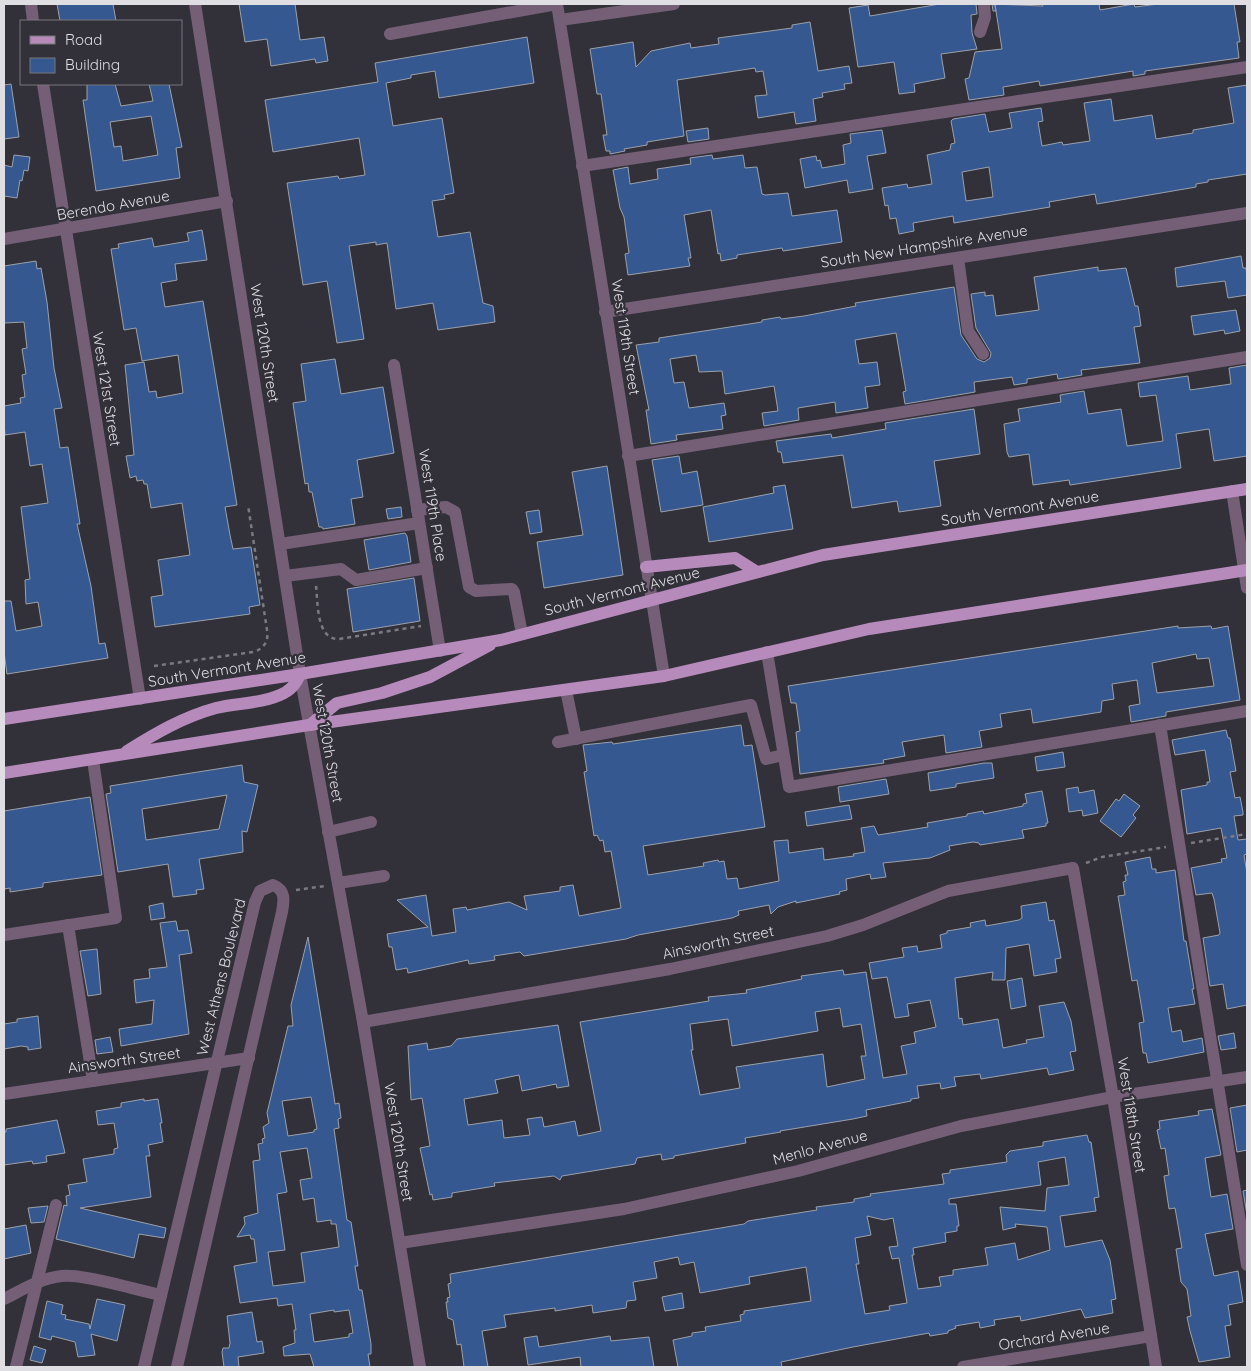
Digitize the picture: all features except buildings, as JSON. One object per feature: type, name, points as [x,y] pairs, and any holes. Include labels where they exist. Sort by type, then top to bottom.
[{"type":"main road","name":"South Vermont Avenue","points":[[4,719],[300,674],[501,640],[651,602],[823,555],[1247,489]]},
{"type":"main road","points":[[646,567],[735,558],[757,572]]},
{"type":"main road","points":[[4,773],[309,725],[664,676],[869,629],[1246,571]]},
{"type":"main road","points":[[309,725],[336,703],[382,693],[430,677],[501,640]]},
{"type":"main road","points":[[121,754],[169,725],[195,715],[217,708],[278,696],[296,684],[300,674]]},
{"type":"street","points":[[31,4],[33,20]]},
{"type":"street","name":"West 120th Street","points":[[194,4],[227,201],[300,674],[363,1022],[420,1367]]},
{"type":"street","points":[[390,34],[557,4]]},
{"type":"street","name":"West 119th Street","points":[[557,4],[664,676]]},
{"type":"street","points":[[560,20],[674,4]]},
{"type":"street","points":[[980,32],[985,17],[984,4]]},
{"type":"street","points":[[582,166],[1247,67]]},
{"type":"street","name":"West 121st Street","points":[[43,85],[140,698]]},
{"type":"street","name":"Berendo Avenue","points":[[4,240],[227,201]]},
{"type":"street","name":"South New Hampshire Avenue","points":[[605,312],[1247,213]]},
{"type":"street","points":[[958,258],[968,330],[983,354]]},
{"type":"street","points":[[628,456],[1247,357]]},
{"type":"street","name":"West 119th Place","points":[[394,365],[440,651]]},
{"type":"street","points":[[1232,491],[1246,571],[1247,588]]},
{"type":"street","points":[[417,510],[446,507],[455,512],[469,587],[476,591],[512,589],[522,634]]},
{"type":"street","points":[[280,544],[419,523]]},
{"type":"street","points":[[285,576],[341,569],[356,580],[427,568]]},
{"type":"street","points":[[767,652],[789,787],[1247,711]]},
{"type":"street","points":[[566,690],[576,738]]},
{"type":"street","points":[[558,742],[751,705],[766,759],[783,755]]},
{"type":"street","points":[[1160,725],[1247,1266]]},
{"type":"street","points":[[4,935],[116,918],[93,760]]},
{"type":"street","points":[[328,832],[371,822]]},
{"type":"street","name":"Ainsworth Street","points":[[363,1022],[670,969],[827,936],[863,925],[948,891],[1073,868]]},
{"type":"street","name":"West 118th Street","points":[[1073,868],[1113,1097],[1156,1367]]},
{"type":"street","points":[[338,883],[384,876]]},
{"type":"street","name":"West Athens Boulevard","points":[[144,1367],[255,902],[260,891],[266,886],[279,888],[283,893]]},
{"type":"street","points":[[177,1367],[282,912],[283,893]]},
{"type":"street","points":[[68,925],[93,1081]]},
{"type":"street","name":"Ainsworth Street","points":[[4,1094],[249,1058]]},
{"type":"street","name":"Menlo Avenue","points":[[400,1243],[624,1209],[798,1171],[961,1126],[1113,1097],[1247,1077]]},
{"type":"street","points":[[16,1367],[56,1206]]},
{"type":"street","points":[[4,1299],[36,1284],[62,1276],[81,1278],[161,1296]]},
{"type":"street","name":"Orchard Avenue","points":[[963,1367],[1151,1336]]},
{"type":"path","points":[[154,666],[253,652],[263,647],[266,642],[267,630],[248,505]]},
{"type":"path","points":[[314,577],[323,630],[330,637],[339,638],[421,626]]},
{"type":"path","points":[[1073,868],[1102,857],[1247,834]]},
{"type":"path","points":[[283,893],[338,883]]}]
